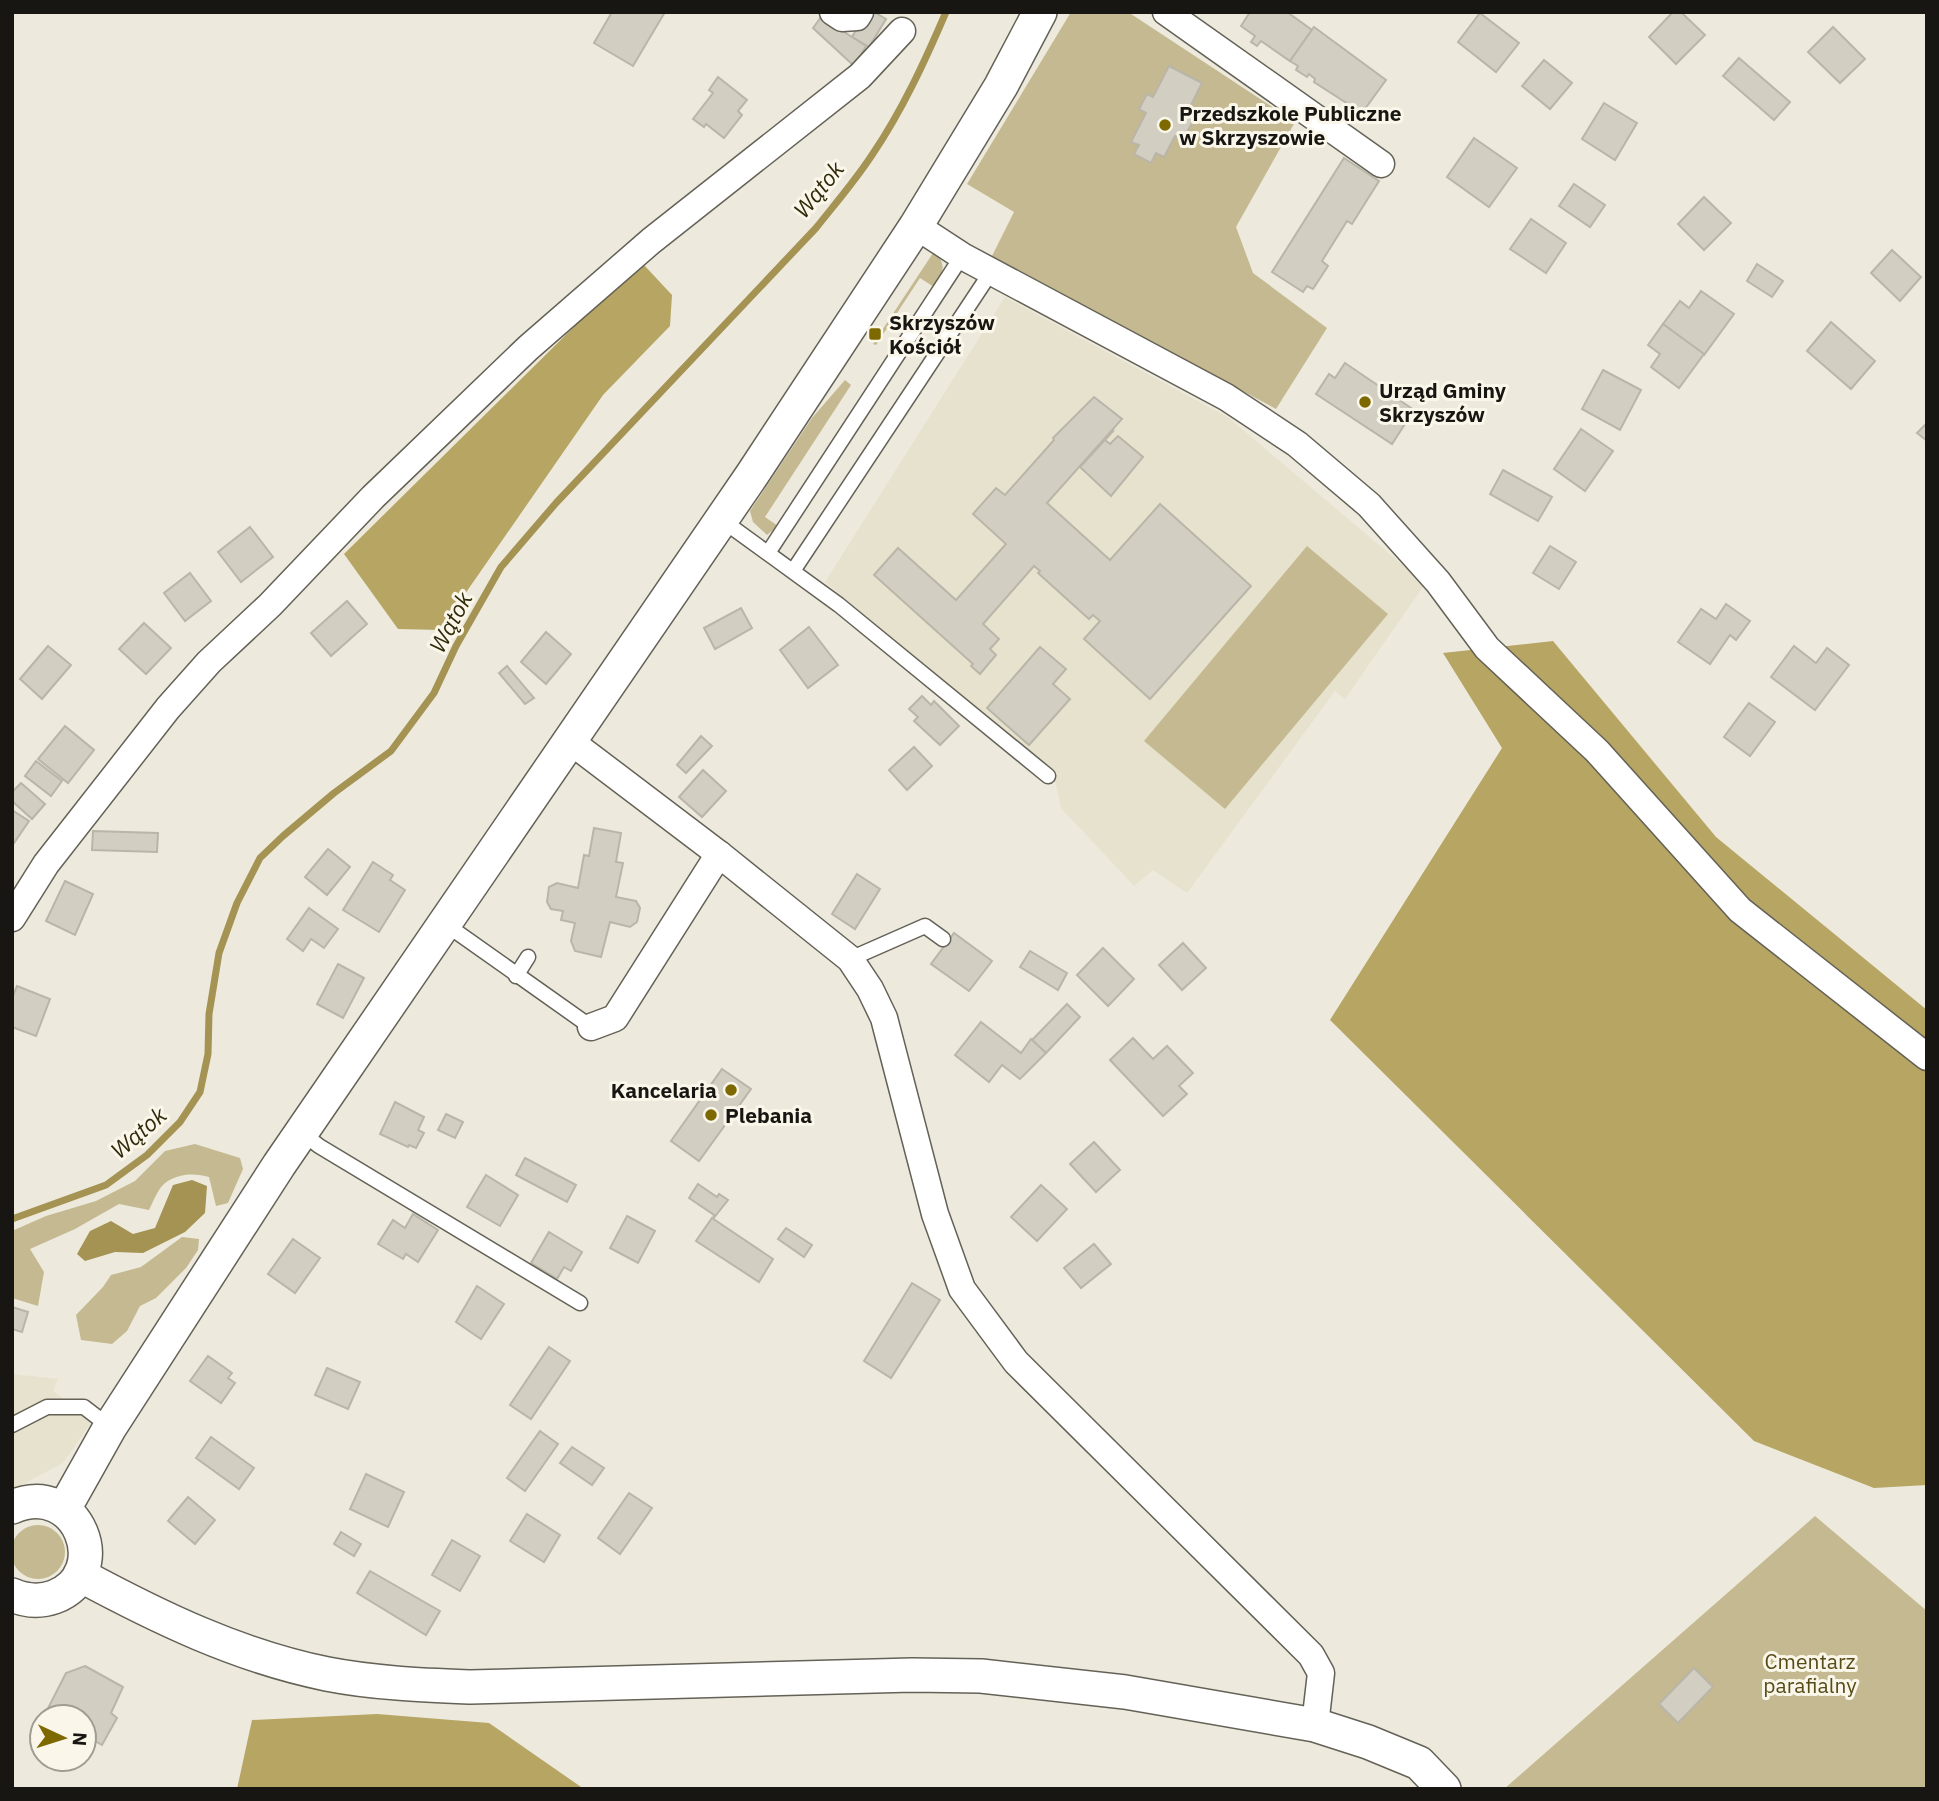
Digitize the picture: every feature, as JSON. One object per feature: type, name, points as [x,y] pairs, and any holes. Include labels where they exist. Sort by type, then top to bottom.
[{"type":"street","points":[[833,12],[842,18],[857,17],[860,12]]},
{"type":"street","points":[[64,1509],[110,1427],[302,1132],[721,519],[916,226],[1001,86],[1041,12]]},
{"type":"street","points":[[1166,12],[1381,163]]},
{"type":"street","points":[[12,918],[46,864],[168,708],[209,662],[270,605],[373,497],[528,348],[651,241],[860,76],[902,31]]},
{"type":"street","points":[[916,226],[991,272],[1226,397],[1297,444],[1368,505],[1438,582],[1487,648],[1597,751],[1740,910],[1927,1057]]},
{"type":"street","points":[[570,741],[719,854],[850,960],[870,989],[884,1018],[935,1214],[962,1289],[1016,1362],[1311,1655],[1321,1673],[1315,1725]]},
{"type":"street","points":[[590,1027],[615,1017],[719,854]]},
{"type":"street","points":[[12,1507],[43,1501],[64,1509],[79,1527],[85,1543],[85,1560],[80,1575],[70,1587],[46,1600],[32,1601],[13,1597]]},
{"type":"street","points":[[80,1575],[174,1624],[257,1655],[327,1674],[470,1688],[912,1675],[981,1676],[1125,1692],[1315,1725],[1419,1763],[1444,1789]]},
{"type":"lane","points":[[768,553],[962,256]]},
{"type":"lane","points":[[793,571],[991,272]]},
{"type":"lane","points":[[721,519],[850,613],[1048,776]]},
{"type":"lane","points":[[444,923],[590,1027]]},
{"type":"lane","points":[[850,960],[925,926],[943,939]]},
{"type":"lane","points":[[516,976],[528,957]]},
{"type":"lane","points":[[302,1132],[319,1146],[580,1303]]},
{"type":"lane","points":[[12,1425],[47,1407],[84,1407],[110,1427]]},
{"type":"shaded area","points":[[629,249],[672,295],[670,326],[603,395],[440,630],[398,629],[344,554],[593,308]]},
{"type":"shaded area","points":[[1005,297],[1229,418],[1425,584],[1345,699],[1335,691],[1187,893],[1153,870],[1134,886],[1061,808],[1054,776],[825,582]]},
{"type":"shaded area","points":[[1553,641],[1716,837],[1927,1010],[1927,1485],[1874,1488],[1754,1441],[1330,1020],[1502,748],[1443,653]]},
{"type":"shaded area","points":[[192,1180],[207,1186],[205,1213],[185,1232],[143,1253],[115,1252],[85,1261],[77,1254],[90,1231],[111,1221],[133,1234],[155,1228],[173,1185]]},
{"type":"shaded area","points":[[12,1374],[58,1379],[53,1391],[93,1420],[63,1463],[12,1490]]},
{"type":"shaded area","points":[[377,1714],[489,1723],[584,1789],[237,1789],[252,1720]]},
{"type":"green space","points":[[1071,12],[1128,12],[1295,122],[1236,227],[1253,273],[1327,328],[1276,409],[992,256],[1014,212],[967,184]]},
{"type":"green space","points":[[933,253],[937,254],[943,267],[934,287],[920,278],[876,345],[873,344]]},
{"type":"green space","points":[[845,380],[851,385],[765,517],[778,526],[767,535],[753,522],[750,511],[812,418]]},
{"type":"green space","points":[[1307,546],[1388,614],[1225,809],[1144,741]]},
{"type":"green space","points":[[195,1144],[240,1158],[243,1169],[228,1203],[216,1206],[209,1177],[192,1175],[169,1180],[162,1186],[149,1210],[119,1204],[75,1229],[30,1249],[44,1272],[38,1306],[12,1298],[12,1231],[46,1216],[96,1201],[135,1181],[165,1151]]},
{"type":"green space","points":[[182,1237],[199,1239],[198,1250],[186,1268],[156,1298],[140,1306],[127,1331],[112,1344],[81,1340],[76,1315],[111,1275],[141,1267]]},
{"type":"green space","name":"Cmentarz parafialny","points":[[1815,1516],[1927,1611],[1927,1789],[1504,1789]]},
{"type":"green space","points":[[38,1525],[57,1533],[65,1552],[57,1571],[38,1579],[19,1571],[11,1552],[19,1533]]},
{"type":"building","points":[[612,12],[665,12],[633,66],[594,43]]},
{"type":"building","points":[[867,12],[874,12],[886,19],[869,47],[852,37]]},
{"type":"building","points":[[1250,12],[1287,12],[1312,30],[1290,61],[1261,41],[1257,46],[1251,42],[1255,36],[1241,26]]},
{"type":"building","points":[[1673,12],[1681,12],[1705,35],[1676,64],[1649,37]]},
{"type":"building","points":[[1480,13],[1519,43],[1496,72],[1458,42]]},
{"type":"building","points":[[821,17],[866,46],[854,66],[813,28]]},
{"type":"building","points":[[1314,27],[1386,80],[1362,113],[1314,82],[1315,79],[1309,74],[1307,77],[1296,70],[1298,66],[1290,61]]},
{"type":"building","points":[[1833,27],[1865,59],[1840,83],[1808,52]]},
{"type":"building","points":[[1739,58],[1790,102],[1774,120],[1723,76]]},
{"type":"building","points":[[1544,60],[1572,83],[1550,109],[1522,86]]},
{"type":"building","name":"Przedszkole Publiczne w Skrzyszowie","points":[[1169,66],[1202,83],[1189,109],[1197,113],[1183,140],[1175,136],[1164,157],[1156,153],[1151,163],[1134,154],[1139,145],[1131,142],[1146,113],[1139,109],[1147,94],[1153,97]]},
{"type":"building","points":[[718,77],[747,100],[738,111],[742,115],[724,138],[706,124],[704,127],[693,119],[713,93],[709,90]]},
{"type":"building","points":[[1604,103],[1637,123],[1615,160],[1582,139]]},
{"type":"building","points":[[1474,138],[1517,168],[1489,207],[1447,177]]},
{"type":"building","points":[[1344,158],[1379,181],[1352,224],[1347,221],[1322,261],[1328,266],[1313,289],[1307,286],[1303,292],[1272,272]]},
{"type":"building","points":[[1574,184],[1605,205],[1590,227],[1559,206]]},
{"type":"building","points":[[1704,197],[1731,223],[1704,250],[1678,224]]},
{"type":"building","points":[[1531,219],[1566,243],[1546,273],[1510,249]]},
{"type":"building","points":[[1892,250],[1921,277],[1900,301],[1871,273]]},
{"type":"building","points":[[1757,264],[1783,281],[1772,297],[1747,281]]},
{"type":"building","points":[[1701,291],[1734,314],[1704,355],[1663,324],[1680,301],[1689,308]]},
{"type":"building","points":[[1831,322],[1875,361],[1851,389],[1807,351]]},
{"type":"building","points":[[1663,324],[1704,354],[1679,388],[1651,367],[1660,354],[1648,345]]},
{"type":"building","name":"Urząd Gminy Skrzyszów","points":[[1345,363],[1414,410],[1392,444],[1316,394],[1329,374],[1335,378]]},
{"type":"building","points":[[1603,370],[1641,390],[1620,430],[1582,409]]},
{"type":"building","points":[[1094,397],[1122,419],[1047,503],[1110,560],[1160,504],[1251,586],[1150,699],[1084,639],[1100,621],[1093,615],[1089,619],[1038,573],[1040,571],[1034,566],[983,624],[999,639],[990,649],[996,655],[980,674],[971,666],[973,664],[874,575],[898,548],[956,600],[1006,544],[973,514],[996,488],[1005,495],[1053,438]]},
{"type":"building","points":[[1927,423],[1927,441],[1917,433]]},
{"type":"building","points":[[1581,429],[1613,451],[1585,491],[1554,469]]},
{"type":"building","points":[[1114,430],[1105,440],[1110,444],[1118,436],[1143,457],[1111,496],[1080,467]]},
{"type":"building","points":[[1503,470],[1552,497],[1538,521],[1490,494]]},
{"type":"building","points":[[250,527],[273,557],[241,582],[218,552]]},
{"type":"building","points":[[1550,546],[1576,562],[1559,589],[1533,573]]},
{"type":"building","points":[[190,573],[211,601],[185,621],[164,593]]},
{"type":"building","points":[[347,601],[367,624],[331,656],[311,633]]},
{"type":"building","points":[[1726,604],[1750,621],[1736,640],[1730,635],[1710,664],[1678,642],[1701,609],[1716,619]]},
{"type":"building","points":[[741,608],[752,628],[715,649],[704,628]]},
{"type":"building","points":[[144,623],[171,648],[146,674],[119,649]]},
{"type":"building","points":[[809,627],[838,665],[808,688],[780,650]]},
{"type":"building","points":[[546,632],[571,654],[546,684],[521,662]]},
{"type":"building","points":[[48,646],[71,665],[42,699],[20,679]]},
{"type":"building","points":[[1794,646],[1816,663],[1827,648],[1849,665],[1815,710],[1771,677]]},
{"type":"building","points":[[1040,647],[1066,669],[1053,684],[1070,699],[1029,745],[987,708]]},
{"type":"building","points":[[507,666],[534,698],[525,704],[499,673]]},
{"type":"building","points":[[922,696],[931,705],[934,701],[959,726],[940,745],[914,721],[918,717],[909,709]]},
{"type":"building","points":[[1749,703],[1775,722],[1750,756],[1724,737]]},
{"type":"building","points":[[65,726],[94,750],[68,783],[38,759]]},
{"type":"building","points":[[701,736],[712,746],[686,773],[677,765]]},
{"type":"building","points":[[914,747],[932,766],[907,790],[889,770]]},
{"type":"building","points":[[36,761],[62,781],[51,796],[25,776]]},
{"type":"building","points":[[703,770],[726,791],[702,817],[679,797]]},
{"type":"building","points":[[21,783],[45,804],[32,819],[12,801],[12,792]]},
{"type":"building","points":[[12,810],[29,821],[12,846]]},
{"type":"building","points":[[594,828],[621,833],[616,862],[623,863],[616,897],[636,901],[640,908],[637,922],[630,927],[610,922],[601,957],[575,951],[571,941],[575,923],[561,920],[563,911],[551,909],[547,902],[549,887],[557,883],[578,888],[584,855],[589,856]]},
{"type":"building","points":[[93,831],[158,833],[157,852],[92,850]]},
{"type":"building","points":[[328,849],[350,867],[327,895],[305,877]]},
{"type":"building","points":[[373,862],[393,875],[390,880],[405,890],[379,932],[343,910]]},
{"type":"building","points":[[857,874],[880,889],[855,929],[832,914]]},
{"type":"building","points":[[65,881],[93,894],[75,935],[46,921]]},
{"type":"building","points":[[309,908],[338,929],[324,948],[311,939],[303,951],[287,939]]},
{"type":"building","points":[[954,933],[992,961],[969,991],[931,964]]},
{"type":"building","points":[[1183,943],[1206,968],[1182,990],[1159,965]]},
{"type":"building","points":[[1103,948],[1134,979],[1108,1006],[1077,975]]},
{"type":"building","points":[[1030,951],[1067,973],[1058,990],[1020,967]]},
{"type":"building","points":[[338,964],[364,978],[343,1018],[317,1004]]},
{"type":"building","points":[[17,986],[50,999],[36,1036],[12,1027],[12,998]]},
{"type":"building","points":[[1067,1004],[1080,1017],[1046,1053],[1032,1040]]},
{"type":"building","points":[[981,1022],[1021,1053],[1031,1039],[1046,1053],[1020,1079],[1002,1065],[989,1082],[955,1055]]},
{"type":"building","points":[[1133,1038],[1153,1059],[1167,1046],[1193,1073],[1179,1086],[1187,1094],[1163,1116],[1110,1060]]},
{"type":"building","name":"Plebania","points":[[722,1069],[751,1089],[699,1161],[671,1141]]},
{"type":"building","points":[[395,1102],[424,1117],[418,1130],[424,1133],[416,1148],[380,1134]]},
{"type":"building","points":[[446,1114],[463,1122],[455,1138],[438,1130]]},
{"type":"building","points":[[1094,1142],[1120,1170],[1096,1192],[1070,1164]]},
{"type":"building","points":[[525,1158],[576,1185],[567,1202],[516,1175]]},
{"type":"building","points":[[486,1175],[518,1195],[500,1226],[467,1207]]},
{"type":"building","points":[[698,1184],[717,1197],[719,1194],[728,1200],[713,1219],[714,1215],[689,1198]]},
{"type":"building","points":[[1041,1185],[1067,1209],[1037,1241],[1011,1217]]},
{"type":"building","points":[[413,1214],[438,1230],[418,1262],[406,1254],[403,1259],[378,1244],[393,1220],[405,1228]]},
{"type":"building","points":[[627,1216],[655,1231],[638,1263],[610,1248]]},
{"type":"building","points":[[712,1218],[773,1259],[759,1282],[696,1241]]},
{"type":"building","points":[[786,1228],[812,1245],[804,1257],[778,1239]]},
{"type":"building","points":[[549,1232],[582,1252],[571,1271],[564,1267],[557,1279],[531,1263]]},
{"type":"building","points":[[293,1239],[320,1258],[295,1293],[268,1274]]},
{"type":"building","points":[[1094,1244],[1111,1264],[1081,1288],[1064,1268]]},
{"type":"building","points":[[912,1283],[940,1300],[891,1378],[864,1361]]},
{"type":"building","points":[[477,1286],[504,1304],[481,1339],[456,1322]]},
{"type":"building","points":[[12,1307],[28,1312],[22,1332],[12,1329]]},
{"type":"building","points":[[549,1347],[570,1361],[531,1419],[510,1405]]},
{"type":"building","points":[[208,1356],[232,1373],[228,1378],[235,1383],[221,1403],[190,1381]]},
{"type":"building","points":[[327,1368],[360,1382],[348,1409],[315,1395]]},
{"type":"building","points":[[540,1431],[558,1444],[525,1491],[507,1478]]},
{"type":"building","points":[[211,1437],[254,1468],[239,1489],[196,1458]]},
{"type":"building","points":[[572,1447],[604,1468],[592,1485],[560,1463]]},
{"type":"building","points":[[366,1474],[404,1492],[388,1527],[350,1509]]},
{"type":"building","points":[[629,1493],[652,1508],[620,1554],[598,1538]]},
{"type":"building","points":[[188,1497],[215,1520],[195,1544],[168,1521]]},
{"type":"building","points":[[527,1514],[560,1535],[544,1562],[510,1541]]},
{"type":"building","points":[[341,1532],[361,1544],[354,1556],[334,1544]]},
{"type":"building","points":[[452,1540],[480,1556],[460,1591],[432,1575]]},
{"type":"building","points":[[370,1571],[440,1611],[426,1635],[357,1593]]},
{"type":"building","points":[[85,1666],[123,1687],[111,1713],[117,1718],[102,1745],[98,1743],[98,1703],[51,1703],[66,1673]]},
{"type":"building","points":[[1694,1668],[1713,1687],[1678,1723],[1659,1704]]},
{"type":"waterway","name":"Wątok","points":[[12,1219],[106,1185],[147,1155],[180,1122],[200,1092],[208,1054],[209,1014],[219,953],[237,903],[260,858],[334,793],[391,751],[434,693],[456,646],[501,567],[556,503],[816,228],[859,174],[883,138],[912,85],[946,12]]},
{"type":"place","name":"Przedszkole Publiczne w Skrzyszowie","points":[[1165,125]]},
{"type":"place","name":"Skrzyszów Kościół","points":[[875,334]]},
{"type":"place","name":"Urząd Gminy Skrzyszów","points":[[1365,402]]},
{"type":"place","name":"Kancelaria","points":[[731,1090]]},
{"type":"place","name":"Plebania","points":[[711,1115]]}]
